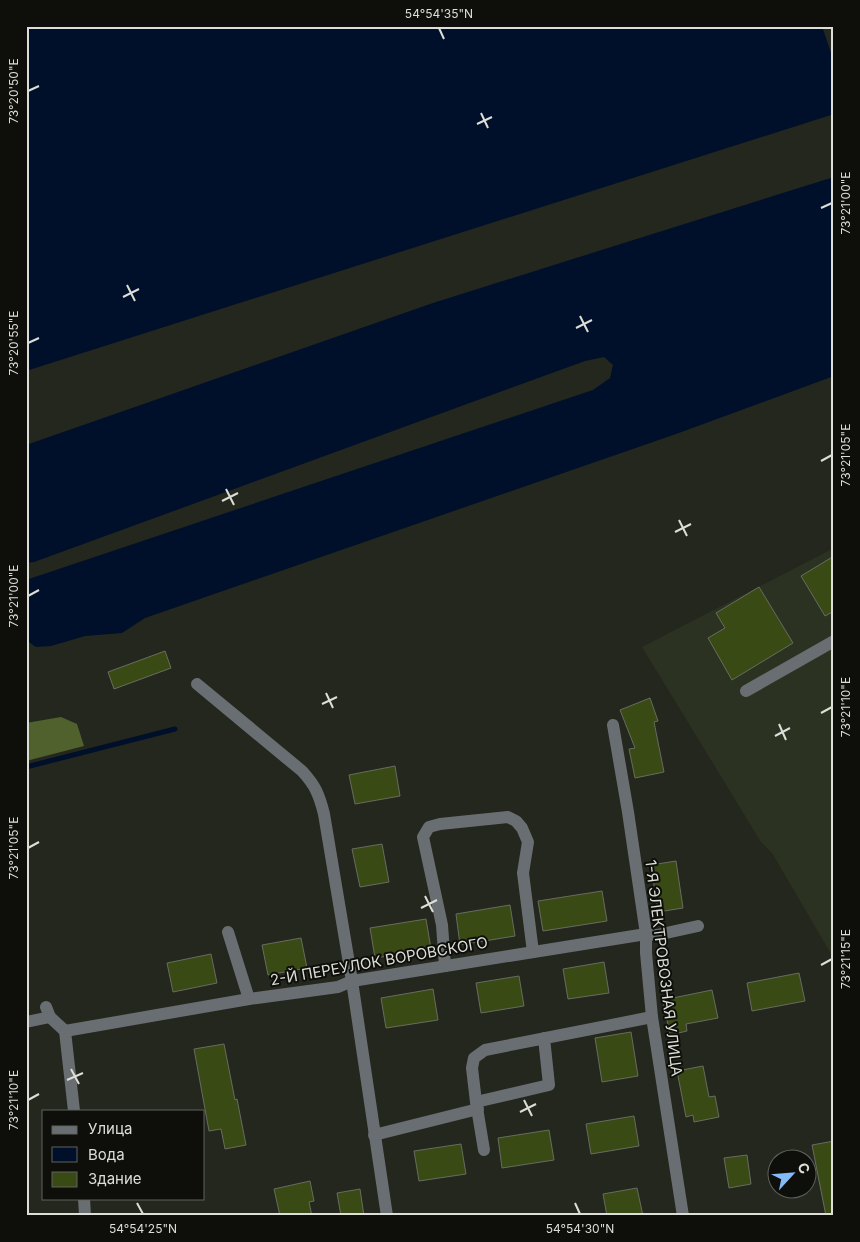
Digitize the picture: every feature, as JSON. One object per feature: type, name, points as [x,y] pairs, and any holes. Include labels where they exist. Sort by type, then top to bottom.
[{"type":"street","points":[[746,690],[834,641]]},
{"type":"street","points":[[198,684],[302,771],[313,783],[319,795],[324,814],[352,981],[387,1216]]},
{"type":"street","name":"1-Я ЭЛЕКТРОВОЗНАЯ УЛИЦА","points":[[613,725],[646,934],[652,1017],[683,1216]]},
{"type":"street","points":[[445,966],[442,925],[423,837],[429,827],[440,824],[508,817],[516,821],[522,828],[528,842],[523,873],[533,952]]},
{"type":"street","name":"2-Й ПЕРЕУЛОК ВОРОВСКОГО","points":[[65,1030],[249,999],[338,987],[352,981],[445,966],[646,934],[657,935],[698,926]]},
{"type":"street","points":[[228,932],[249,999]]},
{"type":"street","points":[[26,1022],[48,1012],[65,1030],[74,1110]]},
{"type":"street","points":[[484,1150],[472,1068],[474,1058],[485,1050],[652,1017]]},
{"type":"street","points":[[374,1135],[549,1085],[544,1038]]},
{"type":"street","points":[[84,1200],[86,1216]]},
{"type":"shaded area","points":[[834,548],[834,959],[772,853],[761,842],[642,647]]},
{"type":"green space","points":[[61,717],[77,724],[84,746],[26,761],[26,723]]},
{"type":"water","points":[[26,26],[822,26],[834,62],[834,114],[26,371]]},
{"type":"water","points":[[834,177],[834,376],[676,434],[145,618],[122,633],[85,636],[51,646],[36,647],[26,640],[26,580],[593,390],[610,378],[613,365],[604,357],[585,361],[34,562],[26,563],[26,445],[433,303]]},
{"type":"building","points":[[834,556],[834,611],[825,616],[801,576]]},
{"type":"building","points":[[759,587],[793,643],[732,680],[708,638],[725,628],[716,613]]},
{"type":"building","points":[[165,651],[171,668],[114,689],[108,672]]},
{"type":"building","points":[[650,698],[658,721],[654,722],[664,772],[635,778],[629,749],[635,748],[620,710]]},
{"type":"building","points":[[395,766],[400,796],[355,804],[349,775]]},
{"type":"building","points":[[382,844],[389,882],[360,887],[352,849]]},
{"type":"building","points":[[676,861],[683,908],[658,912],[651,865]]},
{"type":"building","points":[[602,891],[607,921],[543,931],[538,901]]},
{"type":"building","points":[[510,905],[515,936],[460,945],[456,914]]},
{"type":"building","points":[[426,919],[431,949],[375,958],[370,928]]},
{"type":"building","points":[[301,938],[307,968],[268,975],[262,945]]},
{"type":"building","points":[[211,954],[217,983],[173,992],[167,963]]},
{"type":"building","points":[[604,962],[609,993],[568,999],[563,969]]},
{"type":"building","points":[[799,973],[805,1001],[752,1011],[747,983]]},
{"type":"building","points":[[519,976],[524,1006],[481,1013],[476,983]]},
{"type":"building","points":[[433,989],[438,1020],[386,1028],[381,998]]},
{"type":"building","points":[[712,990],[718,1018],[686,1024],[687,1031],[670,1035],[663,1000]]},
{"type":"building","points":[[631,1032],[638,1076],[602,1082],[595,1038]]},
{"type":"building","points":[[224,1044],[246,1145],[225,1149],[221,1129],[209,1131],[194,1049]]},
{"type":"building","points":[[703,1066],[709,1097],[715,1096],[719,1117],[694,1122],[693,1115],[686,1117],[677,1071]]},
{"type":"building","points":[[634,1116],[639,1146],[591,1154],[586,1124]]},
{"type":"building","points":[[549,1130],[554,1160],[502,1168],[498,1138]]},
{"type":"building","points":[[834,1141],[834,1216],[826,1216],[818,1175],[818,1150],[813,1150],[812,1145]]},
{"type":"building","points":[[461,1144],[466,1174],[419,1181],[414,1151]]},
{"type":"building","points":[[747,1155],[751,1184],[729,1188],[724,1158]]},
{"type":"building","points":[[310,1181],[314,1201],[309,1202],[312,1216],[280,1216],[274,1189]]},
{"type":"building","points":[[637,1188],[643,1216],[607,1216],[603,1194]]},
{"type":"building","points":[[360,1189],[364,1216],[341,1216],[337,1193]]},
{"type":"waterway","points":[[26,767],[175,729]]}]
